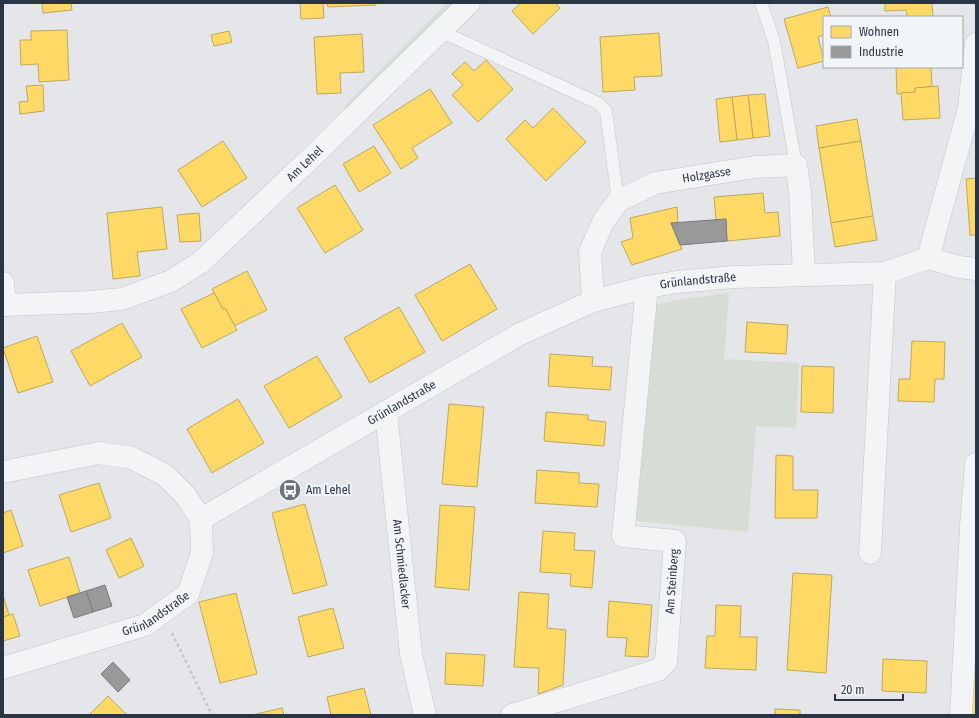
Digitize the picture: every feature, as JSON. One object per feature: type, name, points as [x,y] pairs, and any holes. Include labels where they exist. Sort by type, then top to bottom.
[{"type":"street","name":"Am Lehel","points":[[4,305],[90,302],[122,299],[171,281],[200,263],[314,155],[468,3]]},
{"type":"street","points":[[976,44],[969,108],[928,258],[959,267],[976,269]]},
{"type":"street","name":"Holzgasse","points":[[593,300],[590,252],[603,222],[618,201],[656,183],[755,168],[796,165]]},
{"type":"street","points":[[796,165],[800,191],[804,275]]},
{"type":"street","name":"Grünlandstraße","points":[[3,668],[145,625],[188,594],[202,553],[201,519],[520,334],[593,300],[647,287],[677,282],[734,277],[885,273],[928,258]]},
{"type":"street","points":[[870,553],[885,273]]},
{"type":"street","points":[[3,283],[4,305]]},
{"type":"street","name":"Am Steinberg","points":[[512,715],[658,670],[666,662],[675,541],[623,536],[647,287]]},
{"type":"street","name":"Am Schmiedlacker","points":[[386,412],[411,654],[425,715]]},
{"type":"street","points":[[3,472],[99,453],[132,458],[165,475],[185,495],[201,519]]},
{"type":"street","points":[[961,715],[969,550],[976,464]]},
{"type":"lane","points":[[761,3],[774,41],[796,165]]},
{"type":"lane","points":[[440,31],[598,103],[606,111],[618,201]]},
{"type":"path","points":[[163,613],[212,715]]},
{"type":"shaded area","points":[[447,3],[458,3],[345,116],[345,106]]},
{"type":"shaded area","points":[[729,293],[724,359],[799,363],[796,428],[756,426],[748,532],[635,521],[655,305],[683,299]]},
{"type":"building: Wohnen","points":[[42,3],[71,3],[72,10],[43,13]]},
{"type":"building: Wohnen","points":[[300,3],[323,3],[324,18],[301,19]]},
{"type":"building: Wohnen","points":[[327,3],[376,3],[376,5],[328,7]]},
{"type":"building: Wohnen","points":[[521,3],[555,3],[560,8],[533,34],[512,11]]},
{"type":"building: Wohnen","points":[[885,3],[932,3],[933,16],[907,16],[906,10],[885,11]]},
{"type":"building: Wohnen","points":[[828,7],[831,16],[823,16],[823,35],[818,37],[823,61],[798,68],[784,19]]},
{"type":"building: Wohnen","points":[[67,30],[69,80],[39,82],[38,64],[21,65],[20,40],[31,40],[31,31]]},
{"type":"building: Wohnen","points":[[229,31],[232,42],[214,46],[211,35]]},
{"type":"building: Wohnen","points":[[659,33],[662,76],[634,77],[635,90],[603,92],[600,37]]},
{"type":"building: Wohnen","points":[[362,34],[364,72],[340,73],[341,93],[317,94],[314,37]]},
{"type":"building: Wohnen","points":[[486,60],[513,89],[478,122],[452,95],[463,85],[452,74],[465,62],[474,71]]},
{"type":"building: Wohnen","points":[[896,68],[931,68],[932,87],[915,88],[915,92],[897,94]]},
{"type":"building: Wohnen","points":[[43,85],[44,111],[20,114],[19,102],[28,101],[26,86]]},
{"type":"building: Wohnen","points":[[938,86],[940,118],[903,120],[901,93],[915,92],[915,88]]},
{"type":"building: Wohnen","points":[[430,89],[452,123],[412,148],[418,158],[401,169],[373,125]]},
{"type":"building: Wohnen","points":[[765,94],[770,136],[753,138],[748,95]]},
{"type":"building: Wohnen","points":[[748,95],[753,138],[737,140],[732,97]]},
{"type":"building: Wohnen","points":[[732,97],[737,140],[720,142],[716,99]]},
{"type":"building: Wohnen","points":[[553,108],[586,142],[546,181],[506,139],[525,120],[533,128]]},
{"type":"building: Wohnen","points":[[857,119],[861,141],[819,148],[816,126]]},
{"type":"building: Wohnen","points":[[223,141],[247,178],[202,207],[178,170]]},
{"type":"building: Wohnen","points":[[861,141],[873,216],[831,223],[819,148]]},
{"type":"building: Wohnen","points":[[374,146],[391,173],[359,192],[343,164]]},
{"type":"building: Wohnen","points":[[976,178],[976,235],[970,235],[966,179]]},
{"type":"building: Wohnen","points":[[335,185],[363,230],[325,253],[297,208]]},
{"type":"building: Wohnen","points":[[763,193],[765,213],[778,212],[780,236],[727,241],[726,219],[716,220],[714,197]]},
{"type":"building: Wohnen","points":[[162,207],[167,249],[137,252],[140,276],[113,279],[107,213]]},
{"type":"building: Wohnen","points":[[677,207],[678,224],[671,223],[682,249],[632,265],[621,242],[633,238],[630,218]]},
{"type":"building: Wohnen","points":[[199,213],[201,241],[180,242],[177,215]]},
{"type":"building: Wohnen","points":[[873,216],[877,240],[835,247],[831,223]]},
{"type":"building: Wohnen","points":[[470,264],[497,309],[442,341],[415,295]]},
{"type":"building: Wohnen","points":[[247,271],[267,310],[234,326],[225,308],[223,309],[212,289]]},
{"type":"building: Wohnen","points":[[214,293],[223,309],[225,308],[237,330],[202,348],[181,309]]},
{"type":"building: Wohnen","points":[[399,307],[425,352],[370,383],[344,338]]},
{"type":"building: Wohnen","points":[[747,322],[788,325],[786,354],[745,352]]},
{"type":"building: Wohnen","points":[[122,323],[142,357],[90,386],[71,351]]},
{"type":"building: Wohnen","points":[[37,336],[53,382],[18,393],[3,348]]},
{"type":"building: Wohnen","points":[[912,341],[945,342],[944,379],[935,379],[934,402],[898,401],[899,379],[910,379]]},
{"type":"building: Wohnen","points":[[550,354],[593,357],[592,366],[612,367],[610,390],[548,386]]},
{"type":"building: Wohnen","points":[[317,356],[342,397],[289,428],[264,386]]},
{"type":"building: Wohnen","points":[[802,366],[834,367],[833,413],[801,412]]},
{"type":"building: Wohnen","points":[[238,399],[264,443],[212,473],[187,429]]},
{"type":"building: Wohnen","points":[[449,404],[484,407],[477,487],[442,484]]},
{"type":"building: Wohnen","points":[[546,412],[588,415],[588,420],[606,422],[604,446],[544,441]]},
{"type":"building: Wohnen","points":[[776,455],[793,456],[793,490],[818,490],[817,518],[775,518]]},
{"type":"building: Wohnen","points":[[537,470],[579,473],[579,483],[599,484],[597,507],[535,503]]},
{"type":"building: Wohnen","points":[[99,483],[111,518],[71,532],[59,495]]},
{"type":"building: Wohnen","points":[[305,504],[327,585],[293,594],[272,513]]},
{"type":"building: Wohnen","points":[[440,505],[475,507],[469,590],[435,587]]},
{"type":"building: Wohnen","points":[[11,510],[23,546],[3,553],[3,513]]},
{"type":"building: Wohnen","points":[[543,531],[575,533],[574,550],[595,551],[592,588],[570,586],[571,574],[540,572]]},
{"type":"building: Wohnen","points":[[131,538],[144,566],[119,578],[106,550]]},
{"type":"building: Wohnen","points":[[69,557],[80,593],[40,606],[28,570]]},
{"type":"building: Wohnen","points":[[793,573],[832,575],[826,673],[787,670]]},
{"type":"building: Wohnen","points":[[519,592],[549,594],[547,628],[566,630],[563,685],[538,694],[539,668],[514,667]]},
{"type":"building: Wohnen","points":[[236,593],[257,674],[220,683],[199,602]]},
{"type":"building: Wohnen","points":[[3,595],[9,615],[3,617]]},
{"type":"building: Wohnen","points":[[609,601],[652,605],[648,657],[625,656],[627,638],[607,637]]},
{"type":"building: Wohnen","points":[[716,605],[741,606],[740,637],[757,637],[756,670],[705,668],[707,636],[715,636]]},
{"type":"building: Wohnen","points":[[333,608],[344,648],[308,657],[298,617]]},
{"type":"building: Wohnen","points":[[13,614],[20,636],[3,641],[3,617]]},
{"type":"building: Wohnen","points":[[446,653],[485,655],[483,686],[445,684]]},
{"type":"building: Wohnen","points":[[883,659],[927,661],[926,693],[882,691]]},
{"type":"building: Wohnen","points":[[971,670],[976,670],[976,715],[970,715]]},
{"type":"building: Wohnen","points":[[364,688],[371,715],[331,715],[327,697]]},
{"type":"building: Wohnen","points":[[108,696],[127,715],[89,715]]},
{"type":"building: Wohnen","points":[[282,708],[284,715],[252,715]]},
{"type":"building: Wohnen","points":[[775,709],[800,710],[800,715],[775,715]]},
{"type":"building: Industrie","points":[[726,219],[727,241],[680,245],[671,223]]},
{"type":"building: Industrie","points":[[105,585],[112,606],[93,612],[86,591]]},
{"type":"building: Industrie","points":[[86,591],[93,612],[74,618],[67,597]]},
{"type":"building: Industrie","points":[[113,662],[130,680],[118,692],[101,674]]},
{"type":"place","name":"Am Lehel","points":[[290,490]]}]
